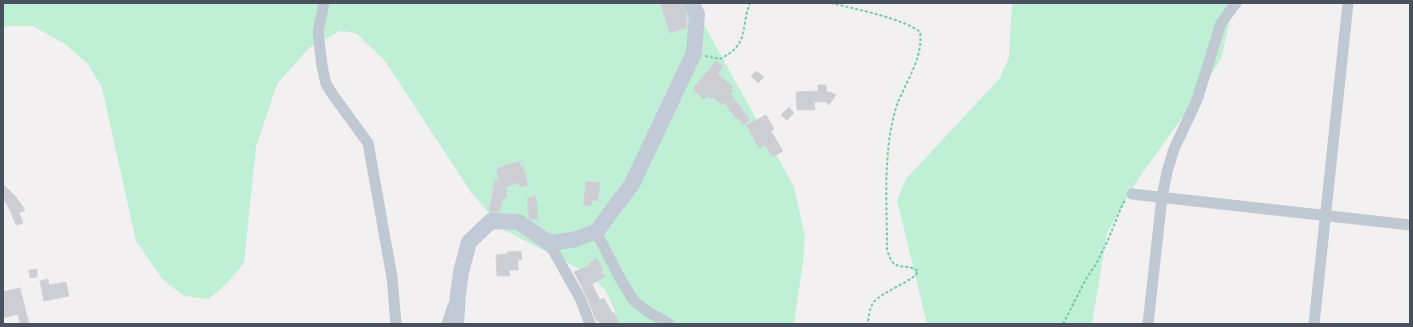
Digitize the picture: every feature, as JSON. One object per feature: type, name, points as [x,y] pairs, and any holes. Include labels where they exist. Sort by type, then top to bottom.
[{"type":"street","points":[[324,3],[318,32],[322,66],[326,84],[368,143],[392,277],[396,324]]},
{"type":"street","points":[[549,243],[572,240],[596,232],[632,184],[694,53],[697,14],[691,3]]},
{"type":"street","points":[[1148,324],[1162,197],[1167,172],[1174,149],[1197,100],[1221,23],[1236,3]]},
{"type":"street","points":[[1314,324],[1348,3]]},
{"type":"street","points":[[1132,194],[1410,225]]},
{"type":"street","points":[[456,324],[461,272],[469,242],[491,221],[519,222],[549,243],[580,298],[590,324]]},
{"type":"street","points":[[596,232],[622,282],[634,301],[647,311],[669,324]]},
{"type":"street","points":[[447,324],[458,294]]},
{"type":"path","points":[[694,53],[720,59],[730,54],[742,38],[750,3]]},
{"type":"path","points":[[830,3],[886,18],[914,28],[920,32],[921,40],[915,64],[894,114],[887,162],[887,249],[890,258],[896,266],[914,268],[918,271],[917,274],[879,297],[872,304],[867,324]]},
{"type":"path","points":[[1063,324],[1108,240],[1126,198],[1132,194]]},
{"type":"green space","points":[[3,3],[692,3],[794,187],[805,237],[794,324],[617,324],[616,313],[606,291],[589,274],[502,229],[471,192],[385,61],[356,33],[340,31],[309,48],[277,84],[256,147],[244,263],[227,283],[209,299],[184,296],[163,280],[136,241],[102,88],[88,64],[65,44],[33,26],[8,26],[3,28]]},
{"type":"green space","points":[[1012,3],[1234,3],[1221,59],[1197,97],[1138,179],[1107,233],[1092,324],[927,324],[897,200],[906,179],[1000,78],[1009,57]]},
{"type":"building","points":[[660,3],[682,3],[687,16],[686,29],[684,28],[670,33]]},
{"type":"building","points":[[716,61],[723,66],[718,74],[733,87],[731,89],[734,91],[731,94],[750,120],[743,125],[738,117],[736,119],[724,102],[722,105],[713,97],[711,99],[707,96],[704,100],[694,90],[695,86]]},
{"type":"building","points":[[756,71],[764,77],[758,83],[751,76]]},
{"type":"building","points":[[818,85],[826,85],[827,92],[831,92],[836,95],[829,105],[826,102],[814,102],[815,110],[797,110],[796,92],[818,91]]},
{"type":"building","points":[[789,107],[794,113],[787,120],[781,115]]},
{"type":"building","points":[[766,115],[774,129],[771,131],[783,151],[773,157],[765,145],[759,148],[746,125]]},
{"type":"building","points":[[519,161],[521,167],[523,166],[528,185],[520,187],[519,183],[506,187],[507,197],[503,198],[503,200],[499,202],[502,201],[500,212],[489,212],[495,180],[499,181],[496,170]]},
{"type":"building","points":[[586,181],[600,183],[598,201],[592,200],[591,206],[583,205]]},
{"type":"building","points":[[3,184],[15,196],[25,210],[19,213],[23,223],[16,225],[3,198]]},
{"type":"building","points":[[536,196],[538,219],[532,220],[529,218],[527,198]]},
{"type":"building","points":[[521,251],[522,260],[518,260],[518,270],[509,270],[510,276],[497,276],[496,255],[507,254],[507,252]]},
{"type":"building","points":[[597,258],[603,270],[601,271],[605,277],[592,284],[600,300],[604,298],[612,313],[614,312],[619,322],[615,324],[600,324],[598,320],[596,321],[586,295],[574,272],[590,265],[589,263]]},
{"type":"building","points":[[37,269],[37,277],[30,278],[29,270]]},
{"type":"building","points":[[48,279],[49,285],[66,282],[69,296],[44,301],[40,281]]},
{"type":"building","points":[[20,288],[29,324],[20,324],[18,314],[3,318],[3,292]]}]
